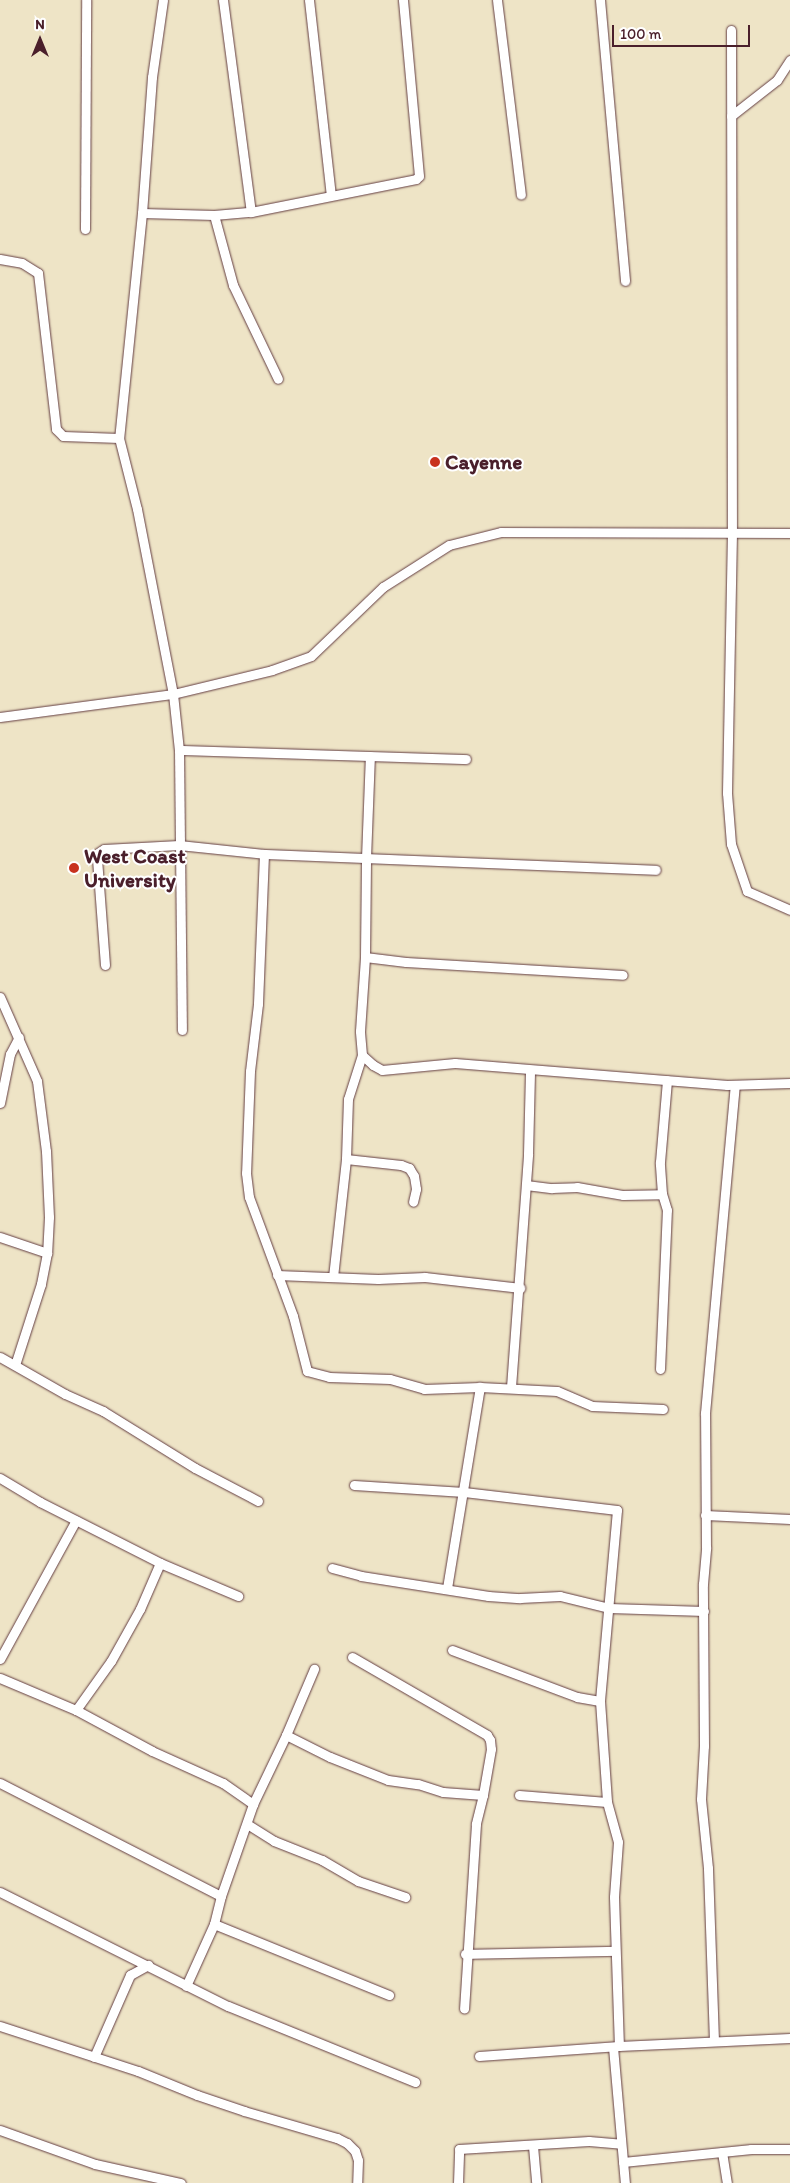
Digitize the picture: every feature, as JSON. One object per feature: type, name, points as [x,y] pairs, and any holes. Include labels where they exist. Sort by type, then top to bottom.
[{"type":"street","points":[[85,229],[86,0]]},
{"type":"street","points":[[163,0],[152,77],[142,214],[119,438],[137,509],[173,694],[179,750],[182,1030]]},
{"type":"street","points":[[224,0],[251,212]]},
{"type":"street","points":[[309,0],[331,195]]},
{"type":"street","points":[[142,214],[214,215],[251,212],[416,179],[419,176],[403,0]]},
{"type":"street","points":[[497,0],[521,195]]},
{"type":"street","points":[[600,0],[625,281]]},
{"type":"street","points":[[731,30],[732,532],[727,794],[731,844],[747,891],[790,910]]},
{"type":"street","points":[[731,116],[777,80],[790,60]]},
{"type":"street","points":[[214,215],[233,285],[278,379]]},
{"type":"street","points":[[0,259],[22,263],[38,273],[56,429],[63,436],[119,438]]},
{"type":"street","points":[[0,717],[173,694],[272,670],[311,656],[383,587],[448,545],[501,532],[732,532],[790,534]]},
{"type":"street","points":[[179,750],[466,759]]},
{"type":"street","points":[[333,1277],[346,1159],[348,1099],[362,1055],[360,1031],[365,957],[370,756]]},
{"type":"street","points":[[105,965],[98,853],[104,849],[179,844],[264,854],[656,870]]},
{"type":"street","points":[[264,854],[258,1004],[250,1071],[246,1173],[249,1197],[298,1331],[307,1371],[329,1377],[390,1379],[424,1389],[480,1387],[557,1391],[592,1406],[663,1409]]},
{"type":"street","points":[[365,957],[623,975]]},
{"type":"street","points":[[0,997],[37,1081],[44,1134],[49,1217],[47,1253],[41,1284],[15,1365]]},
{"type":"street","points":[[0,1103],[10,1054],[19,1037]]},
{"type":"street","points":[[362,1055],[373,1066],[382,1070],[455,1063],[667,1080],[735,1084],[790,1083]]},
{"type":"street","points":[[511,1388],[520,1288],[530,1070]]},
{"type":"street","points":[[660,1369],[667,1210],[662,1194],[660,1162],[667,1080]]},
{"type":"street","points":[[714,2041],[708,1868],[701,1799],[703,1584],[706,1547],[704,1515],[704,1413],[735,1084]]},
{"type":"street","points":[[346,1159],[401,1165],[409,1168],[414,1176],[416,1189],[413,1202]]},
{"type":"street","points":[[526,1185],[552,1188],[577,1187],[623,1195],[662,1194]]},
{"type":"street","points":[[0,1237],[47,1253]]},
{"type":"street","points":[[277,1275],[378,1279],[425,1277],[520,1288]]},
{"type":"street","points":[[0,1357],[65,1394],[103,1411],[195,1468],[258,1501]]},
{"type":"street","points":[[447,1588],[480,1387]]},
{"type":"street","points":[[0,1478],[160,1563],[238,1596]]},
{"type":"street","points":[[354,1485],[464,1492],[616,1510],[600,1701],[607,1802],[618,1842],[614,1897],[614,1951],[616,2047],[625,2183]]},
{"type":"street","points":[[704,1515],[790,1519]]},
{"type":"street","points":[[0,1659],[76,1520]]},
{"type":"street","points":[[76,1710],[111,1661],[144,1601],[160,1563]]},
{"type":"street","points":[[332,1568],[405,1584],[447,1588],[502,1597],[560,1596],[609,1608],[704,1611]]},
{"type":"street","points":[[452,1650],[577,1698],[600,1701]]},
{"type":"street","points":[[352,1657],[487,1735],[490,1740],[491,1748],[476,1824],[465,1954],[464,2009]]},
{"type":"street","points":[[186,1986],[214,1924],[221,1896],[253,1804],[286,1735],[314,1668]]},
{"type":"street","points":[[0,1678],[76,1710],[152,1751],[223,1783],[253,1804]]},
{"type":"street","points":[[286,1735],[330,1757],[388,1780],[418,1784],[443,1792],[483,1795]]},
{"type":"street","points":[[0,1783],[221,1896]]},
{"type":"street","points":[[519,1795],[607,1802]]},
{"type":"street","points":[[247,1824],[274,1841],[322,1860],[358,1881],[405,1898]]},
{"type":"street","points":[[0,1892],[228,2006],[414,2082]]},
{"type":"street","points":[[214,1924],[389,1995]]},
{"type":"street","points":[[465,1954],[614,1951]]},
{"type":"street","points":[[94,2057],[130,1975],[148,1965]]},
{"type":"street","points":[[0,2026],[138,2070],[197,2095],[244,2111],[348,2143],[355,2151],[358,2160],[357,2183]]},
{"type":"street","points":[[479,2056],[790,2038]]},
{"type":"street","points":[[0,2130],[95,2164],[181,2183]]},
{"type":"street","points":[[458,2183],[459,2149],[533,2146],[589,2141],[621,2144]]},
{"type":"street","points":[[533,2146],[536,2183]]},
{"type":"street","points":[[623,2162],[722,2152],[790,2149]]},
{"type":"street","points":[[722,2152],[727,2183]]},
{"type":"place","name":"Cayenne","points":[[435,462]]},
{"type":"place","name":"West Coast University","points":[[74,868]]}]
